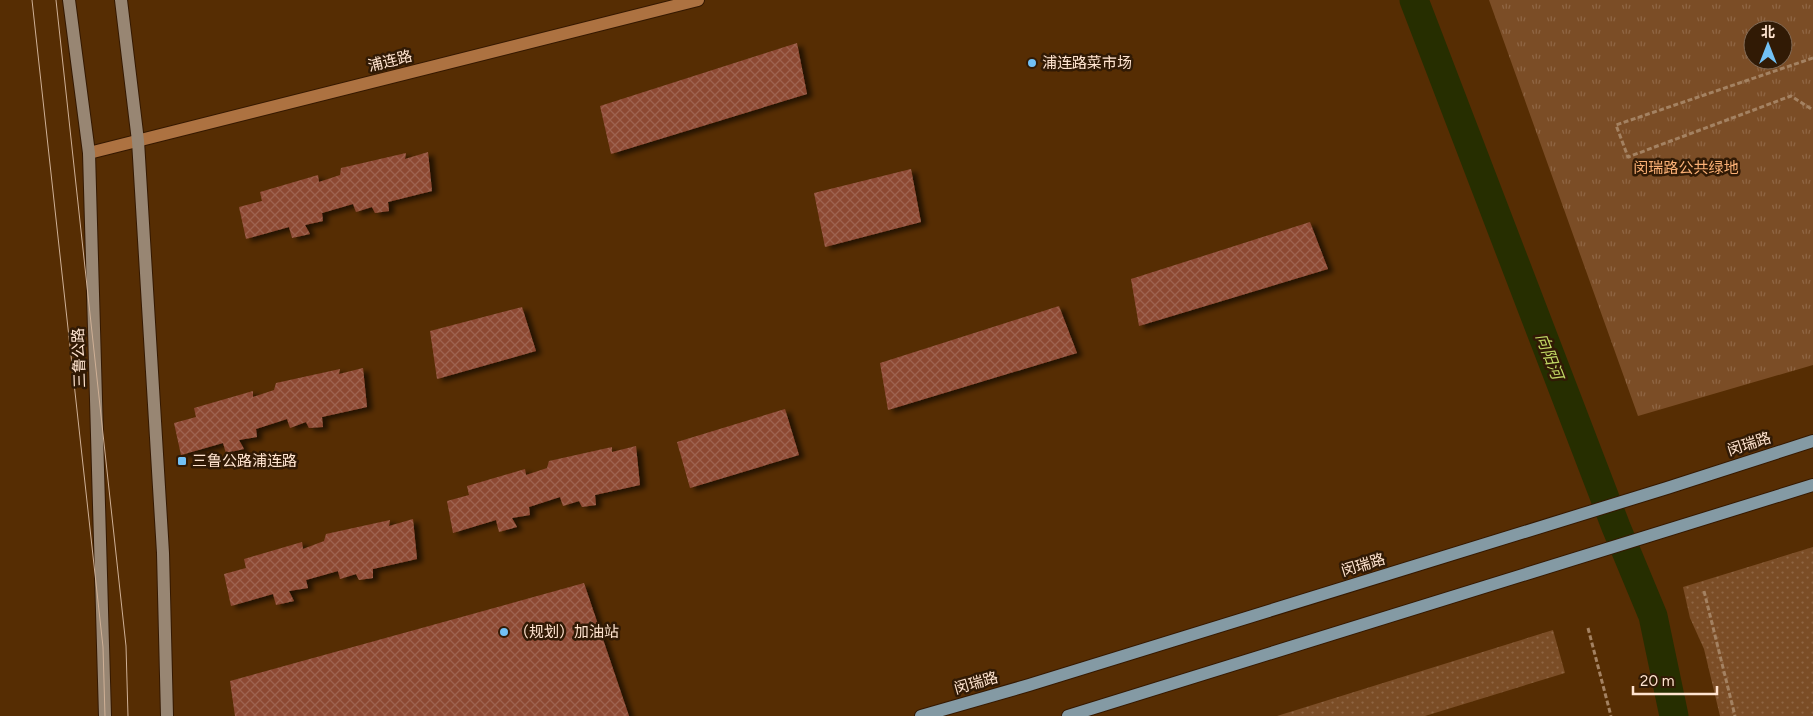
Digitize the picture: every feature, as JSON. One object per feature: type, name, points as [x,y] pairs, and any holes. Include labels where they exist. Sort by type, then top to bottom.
[{"type":"main road","name":"三鲁公路","points":[[69,0],[89,153],[105,716]]},
{"type":"main road","points":[[121,0],[138,141],[163,553],[167,716]]},
{"type":"main road","name":"闵瑞路","points":[[921,716],[1029,685],[1813,441]]},
{"type":"main road","points":[[1068,716],[1813,485]]},
{"type":"street","name":"浦连路","points":[[89,153],[698,0]]},
{"type":"path","points":[[1813,58],[1616,125],[1628,157],[1791,96],[1813,110]]},
{"type":"path","points":[[1704,591],[1735,716]]},
{"type":"path","points":[[1588,628],[1611,716]]},
{"type":"green space","name":"闵瑞路公共绿地","points":[[1489,0],[1813,0],[1813,365],[1638,416]]},
{"type":"green space","points":[[1813,547],[1813,716],[1720,716],[1704,649],[1690,618],[1683,587]]},
{"type":"green space","points":[[1553,630],[1565,673],[1425,716],[1277,716]]},
{"type":"building","points":[[797,43],[807,94],[611,154],[600,106]]},
{"type":"building","points":[[428,152],[432,191],[388,202],[389,211],[375,213],[372,207],[356,212],[353,204],[322,213],[323,221],[305,225],[310,234],[292,238],[289,227],[246,239],[239,207],[262,201],[260,192],[318,175],[319,182],[340,175],[341,168],[406,153],[405,159]]},
{"type":"building","points":[[911,169],[921,222],[825,247],[814,193]]},
{"type":"building","points":[[1310,222],[1328,269],[1139,326],[1131,279]]},
{"type":"building","points":[[1059,306],[1077,353],[888,410],[880,363]]},
{"type":"building","points":[[522,307],[536,351],[437,379],[430,331]]},
{"type":"building","points":[[363,368],[367,407],[322,417],[323,427],[309,428],[306,422],[290,428],[287,419],[256,429],[257,437],[239,440],[244,449],[226,453],[223,443],[181,455],[174,423],[196,417],[194,408],[253,391],[253,397],[274,390],[276,383],[340,369],[339,374]]},
{"type":"building","points":[[785,409],[799,455],[690,488],[677,442]]},
{"type":"building","points":[[636,446],[640,485],[595,495],[596,505],[582,507],[579,501],[563,506],[560,497],[529,507],[530,515],[512,518],[517,527],[499,532],[496,520],[453,533],[447,501],[469,495],[467,486],[525,469],[526,475],[547,468],[549,461],[612,447],[612,452]]},
{"type":"building","points":[[413,519],[417,559],[373,569],[373,578],[359,580],[356,574],[340,579],[338,571],[306,580],[308,588],[289,591],[294,601],[276,605],[273,594],[231,606],[224,574],[246,568],[244,559],[302,542],[303,549],[324,541],[326,534],[390,520],[389,526]]},
{"type":"building","name":"（规划）加油站","points":[[584,583],[629,716],[235,716],[230,681]]},
{"type":"waterway","name":"向阳河","points":[[1414,0],[1616,527],[1653,616],[1674,716]]},
{"type":"tram line","points":[[32,0],[103,647],[105,716]]},
{"type":"tram line","points":[[56,0],[126,646],[128,716]]},
{"type":"place","name":"浦连路菜市场","points":[[1032,63]]},
{"type":"place","name":"三鲁公路浦连路","points":[[182,461]]},
{"type":"place","name":"（规划）加油站","points":[[504,632]]}]
